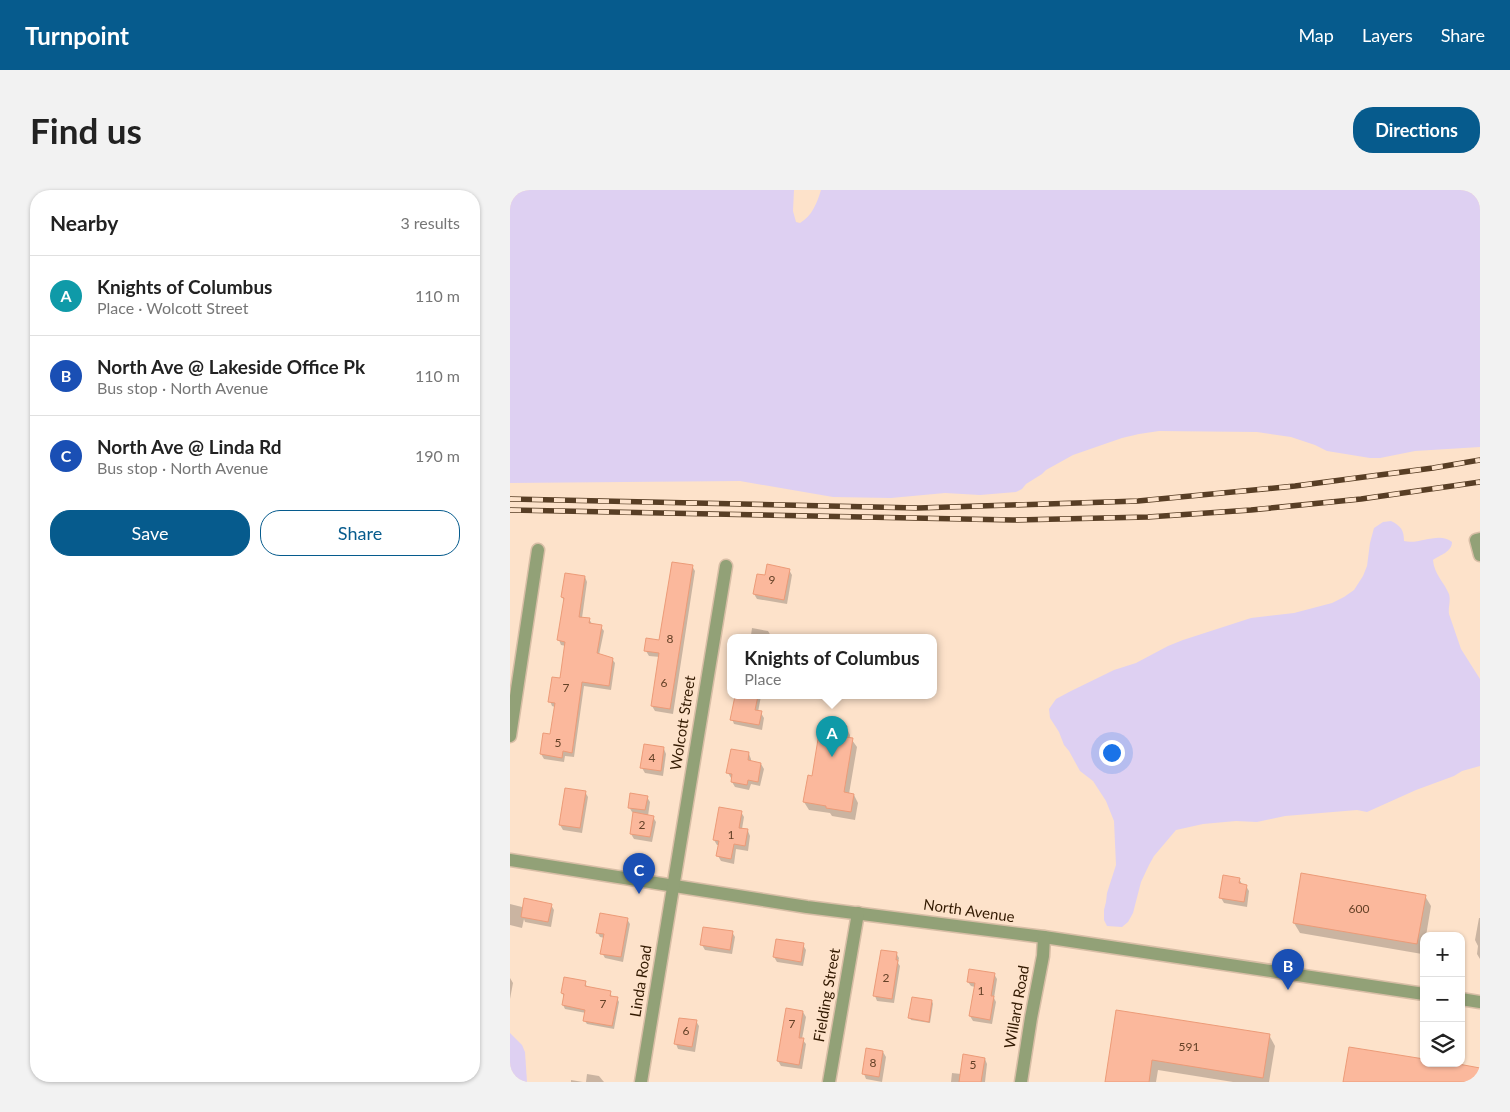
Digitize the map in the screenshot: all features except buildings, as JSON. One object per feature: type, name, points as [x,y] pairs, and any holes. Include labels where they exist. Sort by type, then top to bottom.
[{"type":"street","points":[[1480,539],[1476,540],[1480,556]]},
{"type":"street","points":[[510,736],[538,550]]},
{"type":"street","name":"Wolcott Street","points":[[673,886],[726,566]]},
{"type":"street","name":"North Avenue","points":[[510,860],[806,906],[1044,937],[1420,993]]},
{"type":"street","name":"Linda Road","points":[[641,1082],[673,886]]},
{"type":"street","name":"Fielding Street","points":[[829,1082],[858,912]]},
{"type":"street","name":"Willard Road","points":[[1021,1082],[1043,956],[1044,937]]},
{"type":"street","points":[[1465,1000],[1480,1002]]},
{"type":"shaded area","points":[[512,190],[794,190],[793,211],[796,222],[800,223],[811,213],[821,190],[1480,190],[1480,447],[1415,451],[1380,458],[1370,458],[1327,451],[1291,437],[1257,432],[1159,431],[1122,438],[1073,455],[1046,470],[1016,492],[980,495],[945,493],[891,498],[833,497],[740,481],[510,483],[510,193]]},
{"type":"shaded area","points":[[1391,521],[1401,529],[1404,541],[1441,538],[1452,542],[1448,551],[1433,560],[1437,574],[1449,594],[1449,614],[1461,649],[1480,679],[1480,766],[1462,771],[1367,812],[1357,810],[1285,816],[1257,822],[1236,821],[1203,824],[1176,830],[1154,856],[1149,865],[1141,882],[1133,913],[1128,922],[1122,927],[1107,926],[1104,920],[1104,910],[1116,865],[1114,821],[1106,801],[1093,781],[1080,771],[1050,718],[1049,709],[1056,699],[1114,670],[1136,663],[1183,640],[1251,618],[1294,613],[1332,603],[1344,597],[1354,590],[1363,576],[1367,566],[1374,528],[1383,522]]},
{"type":"shaded area","points":[[510,1033],[522,1045],[525,1052],[527,1082],[510,1082]]},
{"type":"railway","points":[[510,499],[918,508],[1138,501],[1295,486],[1480,460]]},
{"type":"railway","points":[[510,510],[1013,520],[1148,517],[1251,510],[1361,499],[1480,482]]},
{"type":"place","name":"Knights of Columbus","points":[[832,757]]},
{"type":"place","name":"North Ave @ Linda Rd","points":[[639,894]]},
{"type":"place","name":"North Ave @ Lakeside Office Pk","points":[[1288,990]]}]
